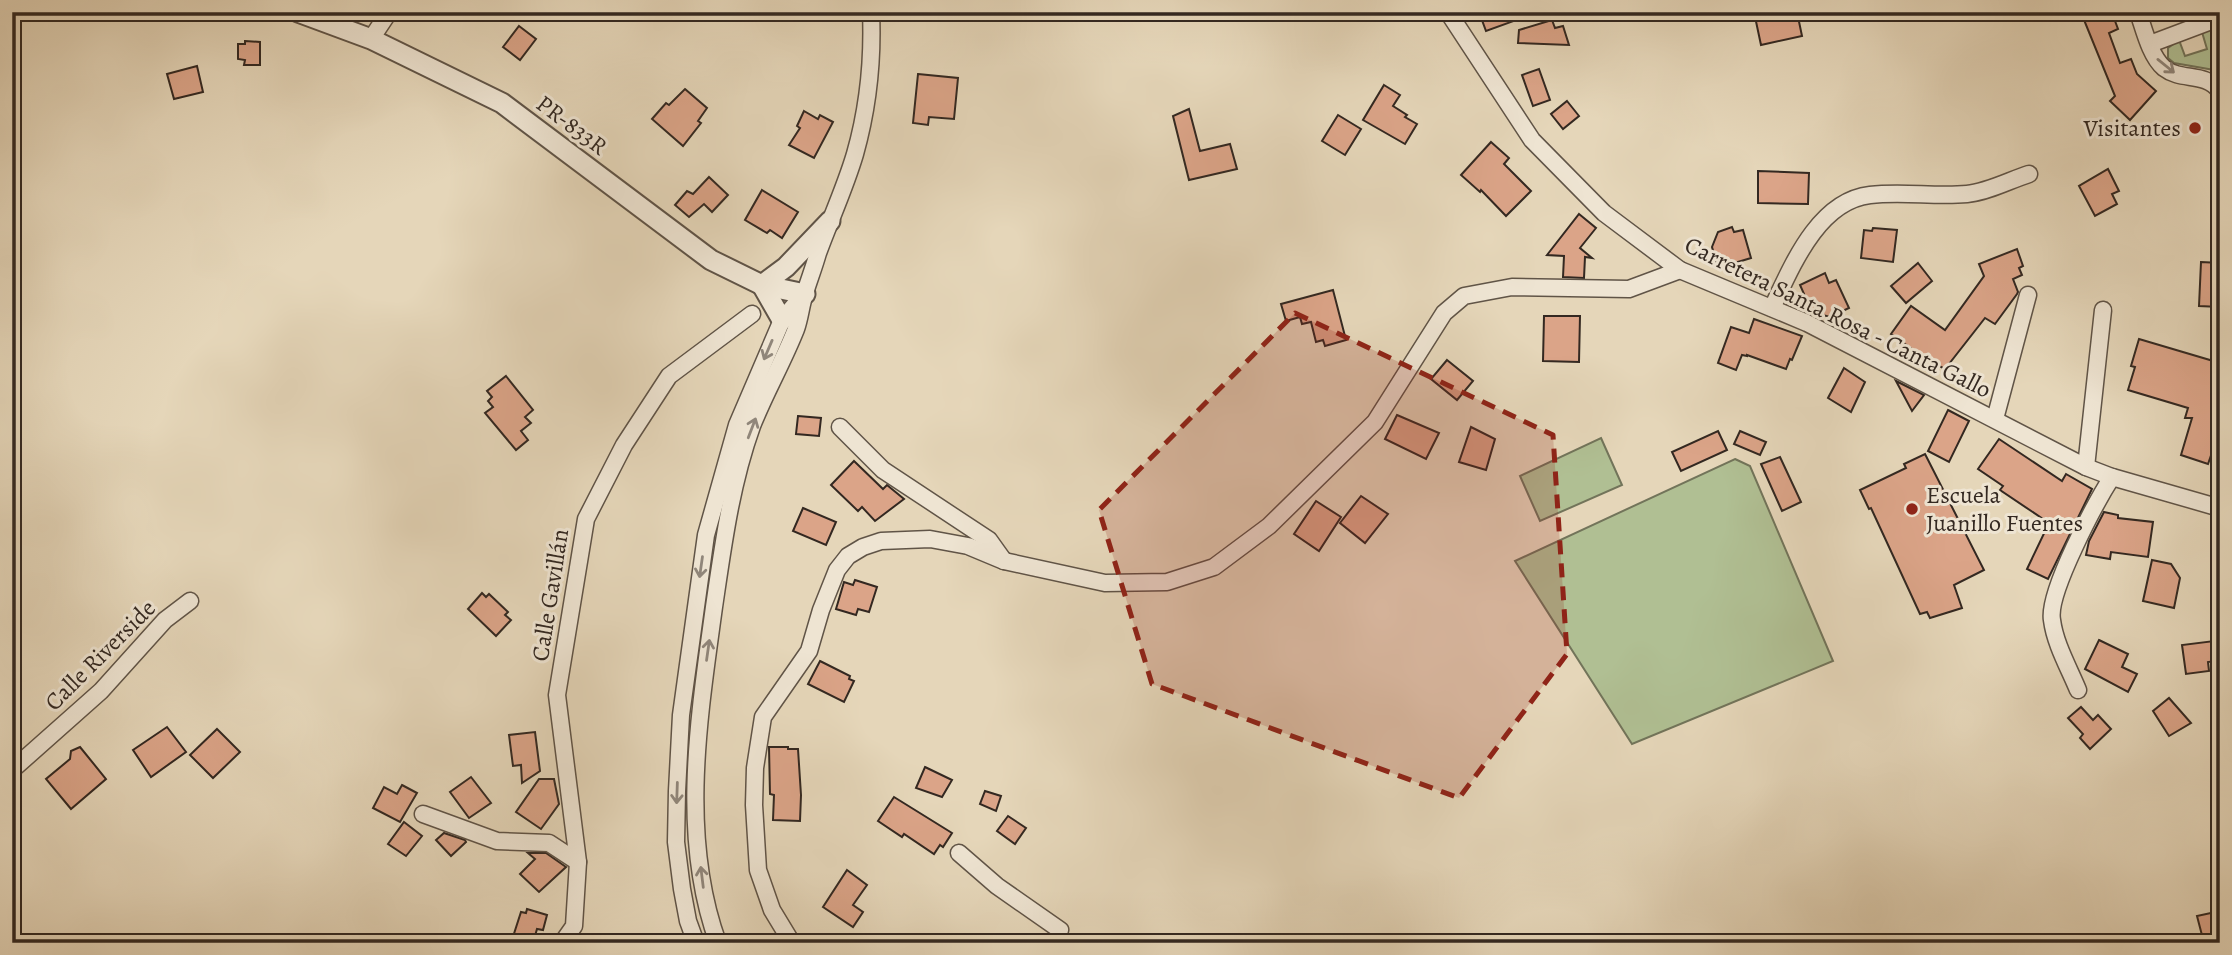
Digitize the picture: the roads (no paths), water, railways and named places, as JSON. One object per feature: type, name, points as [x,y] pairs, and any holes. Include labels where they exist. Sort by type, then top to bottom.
[{"type":"street","name":"PR-833R","points":[[298,12],[371,39],[502,103],[711,260],[762,285],[805,294]]},
{"type":"street","points":[[371,39],[388,12]]},
{"type":"street","points":[[718,943],[709,920],[705,899],[697,841],[696,789],[699,712],[725,536],[737,471],[753,425],[796,327],[805,294],[855,154],[869,91],[871,12]]},
{"type":"street","name":"Carretera Santa Rosa - Canta Gallo","points":[[1448,12],[1532,141],[1604,213],[1680,270],[1807,323],[2086,467],[2220,508]]},
{"type":"street","points":[[2138,12],[2150,44],[2163,67],[2174,73],[2208,80],[2220,91]]},
{"type":"street","points":[[2150,44],[2220,18],[2217,12]]},
{"type":"street","points":[[1772,308],[1793,265],[1824,219],[1847,200],[1870,195],[1970,194],[2029,174]]},
{"type":"street","points":[[782,320],[762,285],[786,267],[830,221]]},
{"type":"street","points":[[797,942],[772,910],[758,870],[755,768],[764,718],[809,651],[837,570],[848,556],[881,541],[930,539],[968,546],[1004,561],[1105,583],[1167,582],[1214,567],[1269,526],[1375,422],[1444,313],[1464,296],[1524,286],[1629,289],[1680,270]]},
{"type":"street","points":[[696,943],[688,921],[676,842],[682,702],[706,535],[737,425],[782,320],[805,294]]},
{"type":"street","points":[[1995,419],[2028,295]]},
{"type":"street","points":[[2086,467],[2103,310]]},
{"type":"street","name":"Calle Gavillán","points":[[562,943],[573,926],[578,862],[557,695],[586,519],[624,445],[669,376],[752,314]]},
{"type":"street","points":[[840,427],[883,470],[989,540],[1004,561]]},
{"type":"street","points":[[2078,690],[2051,617],[2059,585],[2093,508],[2112,477]]},
{"type":"street","name":"Calle Riverside","points":[[12,771],[101,691],[165,620],[190,601]]},
{"type":"street","points":[[423,814],[497,841],[549,843],[578,862]]},
{"type":"street","points":[[958,853],[997,886],[1060,930],[1056,943]]},
{"type":"place","name":"Visitantes","points":[[2195,128]]},
{"type":"place","name":"Escuela Juanillo Fuentes","points":[[1912,509]]}]
